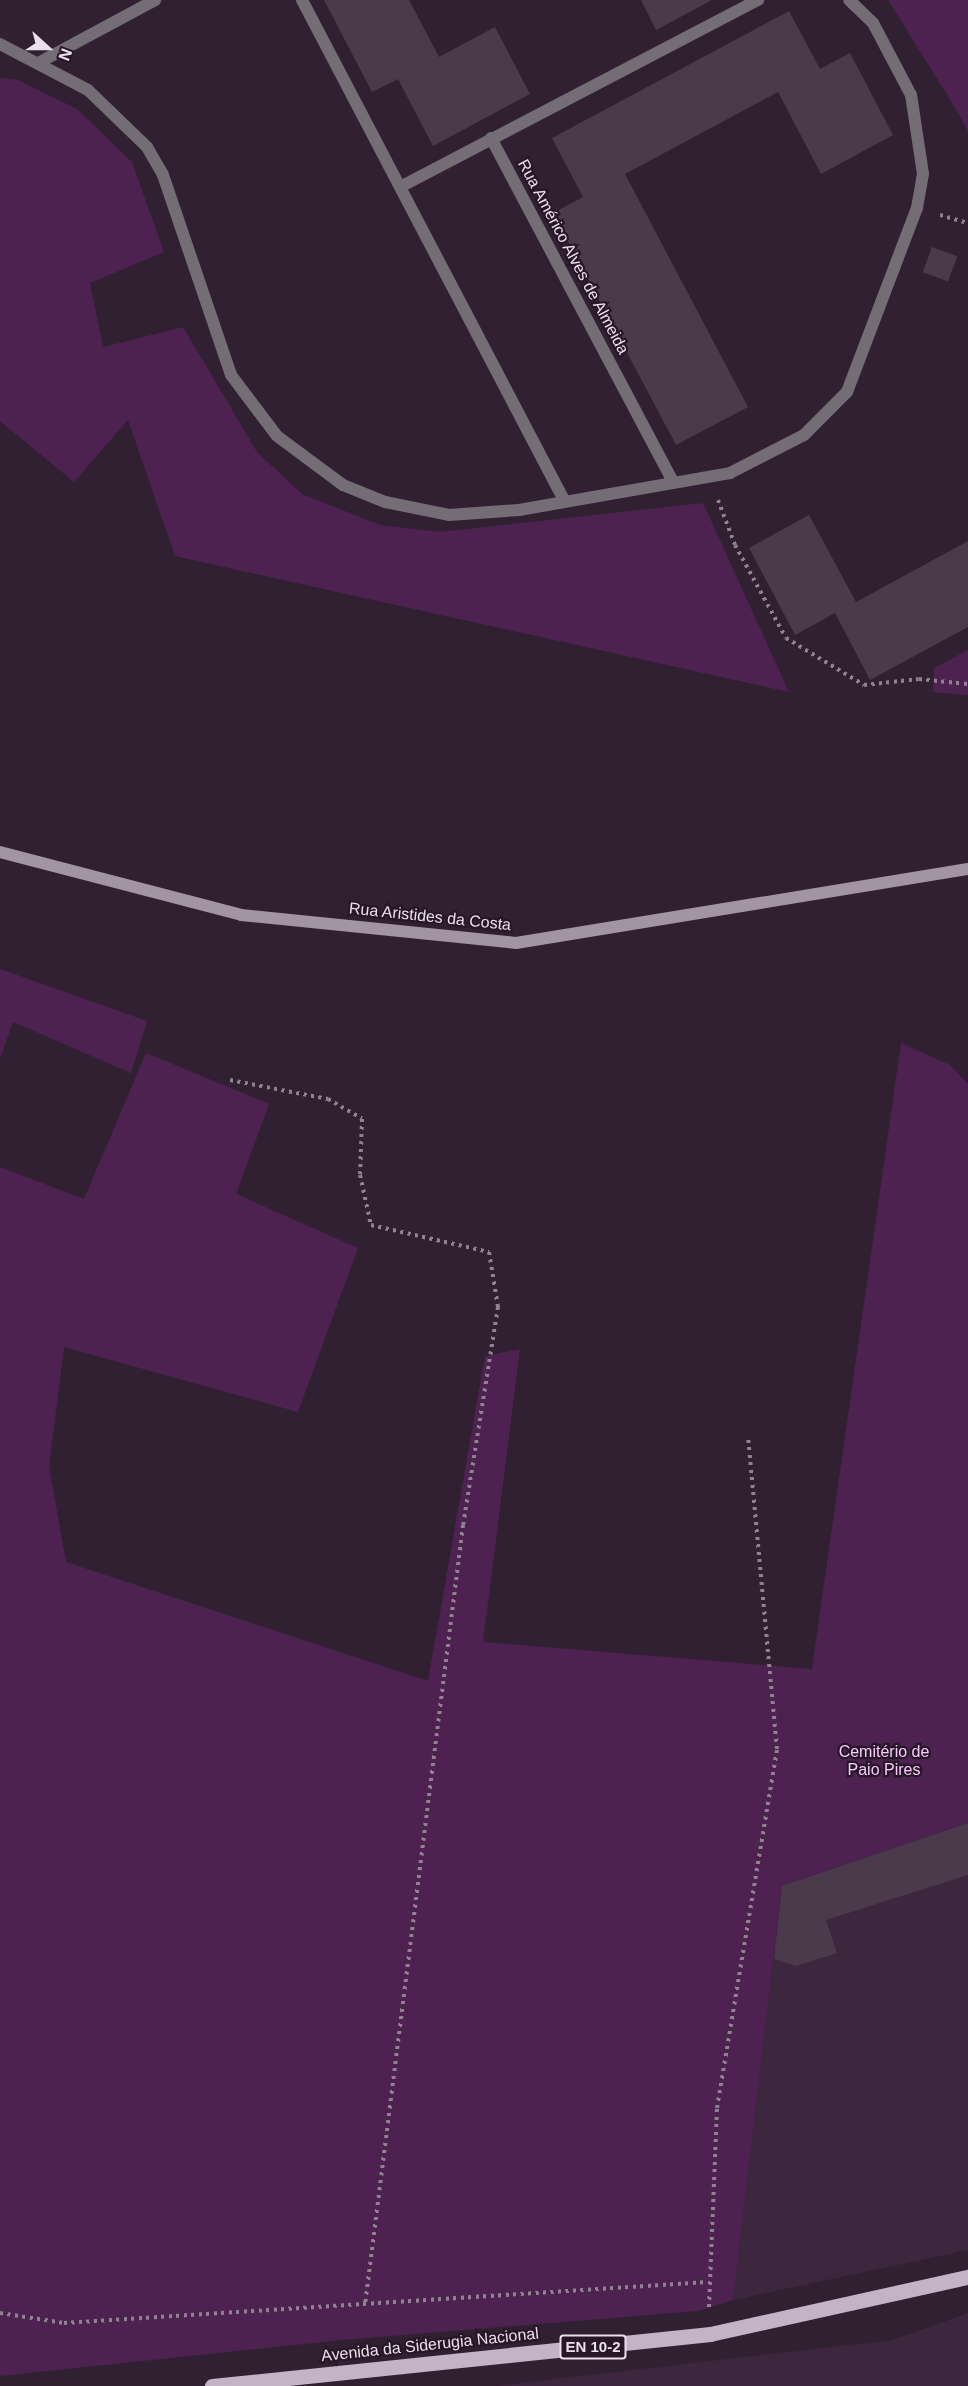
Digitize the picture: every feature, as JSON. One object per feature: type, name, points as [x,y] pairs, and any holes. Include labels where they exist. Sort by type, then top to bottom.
[{"type":"main road","name":"Avenida da Siderugia Nacional","points":[[212,2386],[710,2334],[968,2277]]},
{"type":"street","points":[[40,62],[155,0]]},
{"type":"street","points":[[302,0],[402,186],[564,500]]},
{"type":"street","points":[[402,186],[758,0]]},
{"type":"street","points":[[0,44],[40,62],[88,90],[147,147],[163,175],[231,375],[254,411],[302,458],[343,485],[385,502],[448,515],[564,500],[710,476],[777,453],[828,416],[847,392],[917,208],[922,146],[910,95],[873,23],[849,0]]},
{"type":"street","name":"Rua Américo Alves de Almeida","points":[[491,138],[673,482]]},
{"type":"street","name":"Rua Aristides da Costa","points":[[0,852],[242,915],[516,943],[968,869]]},
{"type":"path","points":[[710,476],[735,545],[786,638],[864,685],[919,678],[968,684]]},
{"type":"path","points":[[230,1080],[328,1099],[362,1119],[360,1176],[370,1225],[489,1252],[498,1307],[464,1526],[365,2305]]},
{"type":"path","points":[[0,2313],[64,2324],[708,2282],[717,2108],[777,1749],[748,1435]]},
{"type":"shaded area","points":[[968,1823],[968,2250],[733,2300],[782,1886]]},
{"type":"shaded area","points":[[968,2313],[968,2386],[495,2386],[892,2340]]},
{"type":"green space","points":[[888,0],[968,0],[968,131],[956,109]]},
{"type":"green space","points":[[0,78],[18,80],[77,109],[132,162],[164,252],[90,283],[103,347],[183,327],[257,452],[302,494],[380,525],[440,532],[703,503],[789,692],[175,556],[128,420],[74,482],[0,421]]},
{"type":"green space","points":[[968,650],[968,695],[933,692],[934,668]]},
{"type":"green space","points":[[0,969],[147,1021],[131,1073],[13,1022],[0,1059]]},
{"type":"green space","name":"Cemitério de Paio Pires","points":[[901,1043],[950,1065],[968,1084],[968,1823],[782,1886],[733,2300],[698,2311],[342,2340],[0,2376],[0,1167],[84,1199],[146,1053],[269,1104],[236,1194],[358,1248],[298,1412],[64,1347],[49,1466],[66,1562],[428,1681],[485,1356],[520,1349],[483,1642],[812,1669]]},
{"type":"building","points":[[324,0],[409,0],[439,57],[495,27],[530,94],[433,146],[398,79],[372,92]]},
{"type":"building","points":[[641,0],[712,0],[656,30]]},
{"type":"building","points":[[789,11],[820,69],[850,53],[893,135],[821,174],[778,92],[625,174],[748,407],[676,445],[553,213],[583,197],[552,138]]},
{"type":"building","points":[[932,247],[957,256],[948,282],[923,272]]},
{"type":"building","points":[[809,515],[856,602],[968,541],[968,627],[870,680],[835,613],[795,635],[749,548]]},
{"type":"building","points":[[968,1823],[968,1875],[826,1920],[837,1953],[796,1966],[774,1959],[782,1886]]}]
